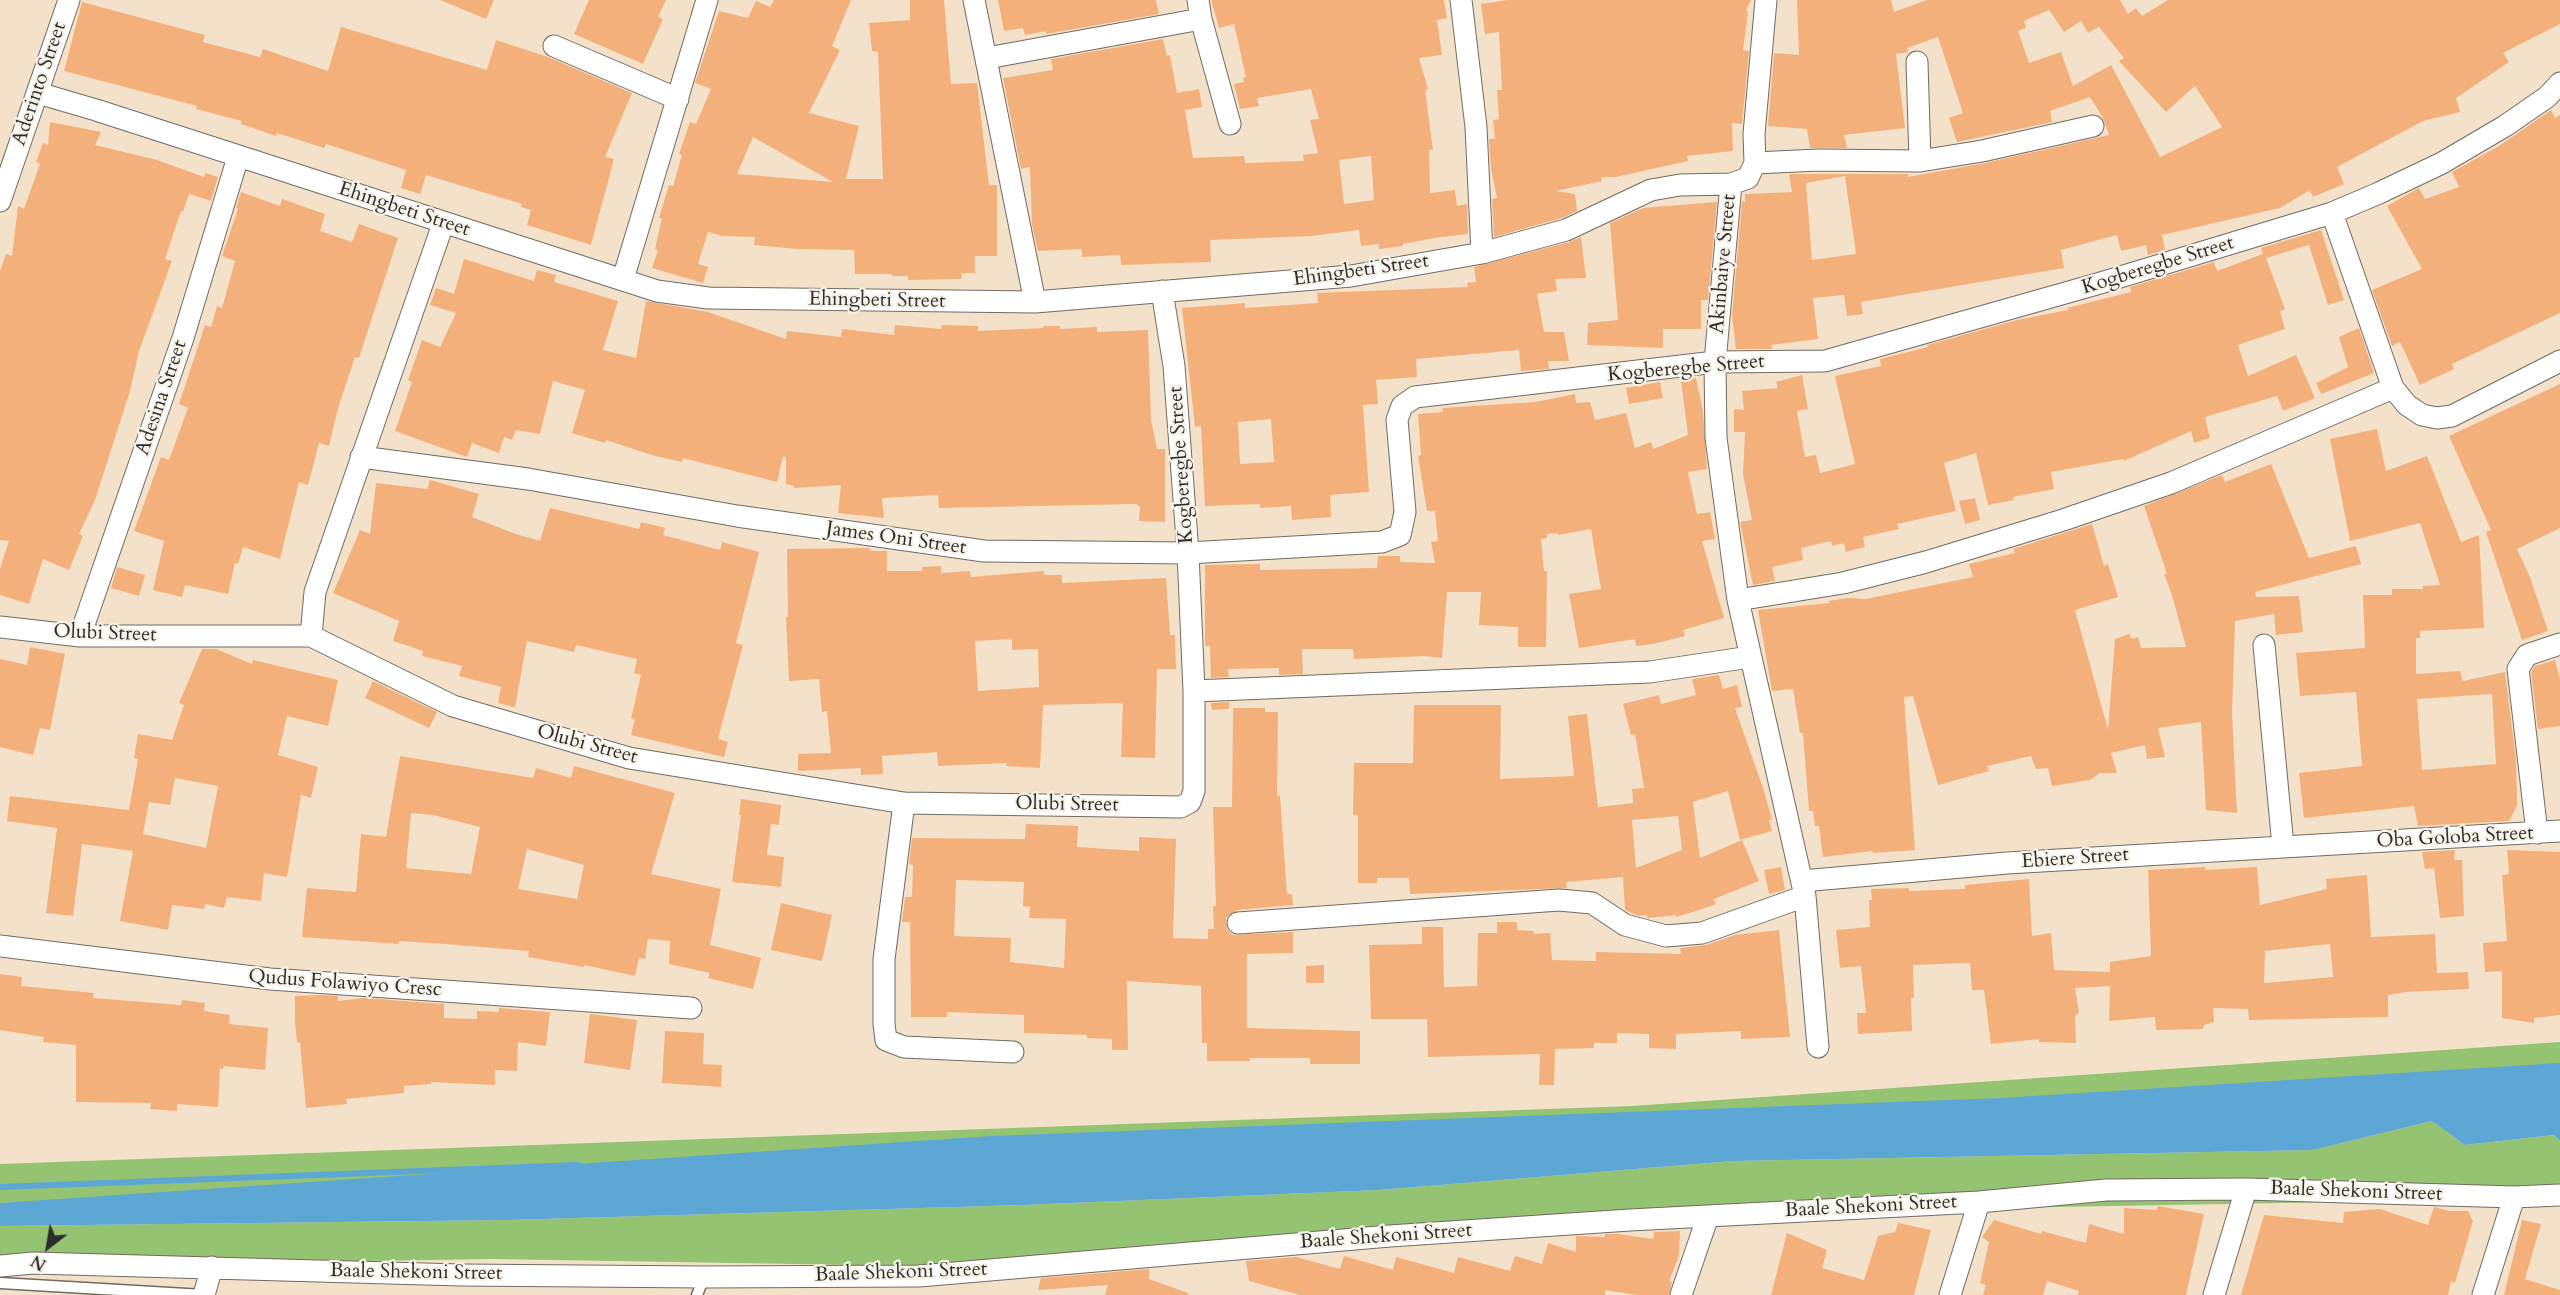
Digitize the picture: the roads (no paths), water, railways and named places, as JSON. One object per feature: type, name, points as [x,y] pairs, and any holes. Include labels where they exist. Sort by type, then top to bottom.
[{"type":"street","name":"Aderinto Street","points":[[0,201],[69,0]]},
{"type":"street","points":[[623,279],[707,0]]},
{"type":"street","points":[[974,0],[1035,302]]},
{"type":"street","points":[[1461,0],[1476,127],[1482,253]]},
{"type":"street","points":[[1766,0],[1754,134],[1755,163],[1818,160],[1920,161],[1982,151],[2093,126]]},
{"type":"street","points":[[987,58],[1200,10],[1230,124]]},
{"type":"street","points":[[555,46],[678,99]]},
{"type":"street","points":[[1917,62],[1920,161]]},
{"type":"street","name":"Kogberegbe Street","points":[[1161,291],[1174,366],[1188,554],[1382,542],[1400,535],[1405,512],[1397,420],[1402,406],[1415,398],[1715,362],[1825,361],[2097,284],[2332,213],[2379,194],[2442,163],[2505,126],[2547,97],[2560,83]]},
{"type":"street","name":"Ehingbeti Street","points":[[38,93],[657,291],[708,298],[1035,302],[1351,276],[1482,253],[1566,230],[1651,190],[1680,185],[1731,184]]},
{"type":"street","name":"Adesina Street","points":[[81,636],[183,338],[238,157]]},
{"type":"street","name":"Akinbaiye Street","points":[[1755,163],[1748,178],[1731,184],[1715,362],[1716,438],[1738,600],[1803,888],[1818,1047]]},
{"type":"street","points":[[2332,213],[2393,388],[2407,405],[2422,415],[2452,416],[2560,361]]},
{"type":"street","points":[[311,636],[315,592],[443,224]]},
{"type":"street","points":[[1738,600],[1843,584],[1926,562],[2062,520],[2171,483],[2393,388]]},
{"type":"street","name":"James Oni Street","points":[[361,457],[528,479],[737,516],[984,551],[1188,554]]},
{"type":"street","points":[[1188,554],[1194,691],[1650,672],[1750,657]]},
{"type":"street","name":"Olubi Street","points":[[0,627],[81,636],[311,636],[453,706],[629,758],[904,803],[1181,807],[1190,802],[1194,791],[1194,691]]},
{"type":"street","points":[[2537,833],[2518,669],[2527,655],[2560,644]]},
{"type":"street","points":[[2264,645],[2283,846]]},
{"type":"street","points":[[904,803],[884,959],[886,1040],[904,1047],[1013,1052]]},
{"type":"street","name":"Oba Goloba Street","points":[[2349,844],[2560,831]]},
{"type":"street","name":"Ebiere Street","points":[[1238,923],[1559,900],[1592,903],[1625,926],[1666,936],[1702,933],[1803,888],[2007,863],[2349,844]]},
{"type":"street","name":"Qudus Folawiyo Cresc","points":[[0,946],[270,979],[691,1008]]},
{"type":"street","points":[[2214,1295],[2246,1189]]},
{"type":"street","name":"Baale Shekoni Street","points":[[0,1266],[33,1263],[212,1267],[701,1286],[916,1285],[1390,1236],[1979,1202],[2106,1190],[2246,1189],[2514,1197],[2560,1195]]},
{"type":"street","points":[[2483,1295],[2514,1197]]},
{"type":"street","points":[[1950,1295],[1979,1202]]},
{"type":"street","points":[[1681,1295],[1708,1216]]},
{"type":"street","points":[[204,1295],[212,1267]]},
{"type":"lane","points":[[0,1283],[204,1295]]},
{"type":"water","points":[[2560,1063],[2560,1141],[2554,1135],[2465,1145],[2432,1121],[2313,1150],[1733,1161],[1379,1190],[1024,1205],[508,1220],[0,1226],[0,1203],[992,1136],[2001,1098]]},
{"type":"waterway","points":[[0,1187],[578,1165]]}]
